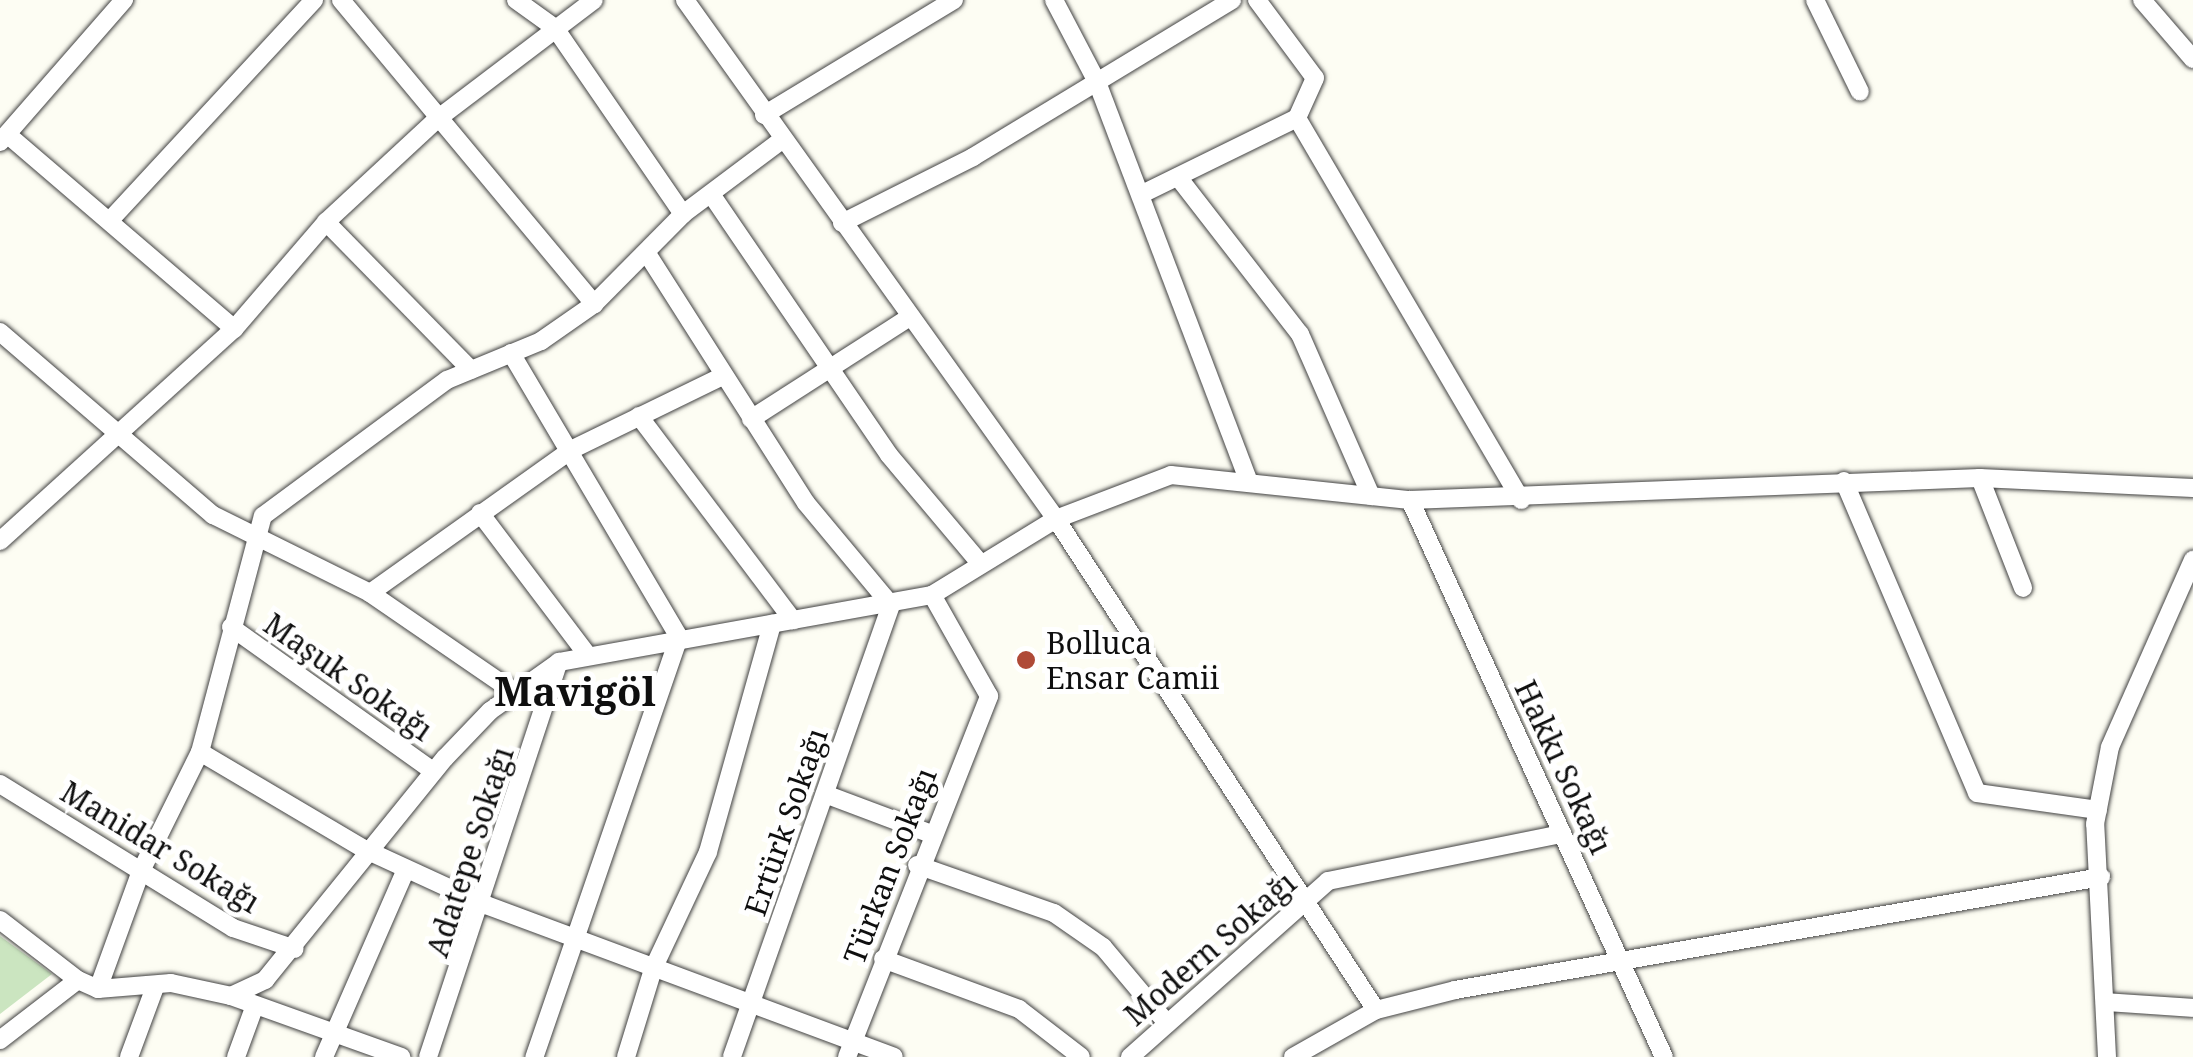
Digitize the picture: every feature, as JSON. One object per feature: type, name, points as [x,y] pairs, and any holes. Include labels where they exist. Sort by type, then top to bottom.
[{"type":"street","points":[[124,0],[4,139],[113,217],[234,329]]},
{"type":"street","points":[[113,217],[314,0]]},
{"type":"street","points":[[341,0],[436,120],[594,304]]},
{"type":"street","points":[[516,0],[555,28],[683,214]]},
{"type":"street","points":[[0,541],[234,329],[326,222],[436,120],[594,0]]},
{"type":"street","points":[[764,115],[954,0]]},
{"type":"street","points":[[1054,0],[1097,82],[1247,477]]},
{"type":"street","points":[[842,223],[1097,82],[1232,0]]},
{"type":"street","points":[[1142,194],[1297,118],[1315,78],[1258,0]]},
{"type":"street","points":[[1814,0],[1860,92]]},
{"type":"street","points":[[2142,0],[2193,59]]},
{"type":"street","points":[[689,1],[764,115],[1056,519],[1376,1010]]},
{"type":"street","points":[[1297,118],[1521,500]]},
{"type":"street","points":[[98,988],[140,871],[200,752],[263,516],[471,370],[510,354],[594,304],[648,255],[683,214],[782,140]]},
{"type":"street","points":[[1178,177],[1300,334],[1370,496]]},
{"type":"street","points":[[712,194],[830,370],[980,563]]},
{"type":"street","points":[[326,222],[471,370]]},
{"type":"street","points":[[648,255],[751,419],[891,605]]},
{"type":"street","points":[[751,419],[910,316]]},
{"type":"street","points":[[0,332],[256,543],[370,592],[514,692]]},
{"type":"street","points":[[510,354],[572,450],[679,637],[534,1057]]},
{"type":"street","points":[[370,592],[572,450],[723,376]]},
{"type":"street","points":[[639,416],[792,620]]},
{"type":"street","points":[[231,996],[265,980],[295,950],[364,850],[433,771],[514,692],[560,662],[679,637],[891,605],[932,595],[1056,519],[1172,474],[1247,477],[1410,500],[1521,500],[1676,484],[1980,478],[2193,488]]},
{"type":"street","points":[[1980,478],[2022,588]]},
{"type":"street","points":[[1844,481],[1977,792],[2098,810]]},
{"type":"street","name":"Hakkı Sokağı","points":[[1410,500],[1562,834],[1624,960],[1658,1055]]},
{"type":"street","points":[[480,514],[588,656]]},
{"type":"street","points":[[2107,1057],[2098,810],[2110,747],[2193,560]]},
{"type":"street","name":"Türkan Sokağı","points":[[850,1050],[929,833],[990,696],[932,595]]},
{"type":"street","name":"Ertürk Sokağı","points":[[732,1057],[891,605]]},
{"type":"street","points":[[626,1057],[653,970],[708,852],[772,624]]},
{"type":"street","name":"Maşuk Sokağı","points":[[231,627],[433,771]]},
{"type":"street","name":"Adatepe Sokağı","points":[[428,1057],[486,905],[560,662]]},
{"type":"street","points":[[200,752],[364,850],[486,905],[850,1050],[894,1057]]},
{"type":"street","name":"Manidar Sokağı","points":[[0,784],[233,928],[295,950]]},
{"type":"street","points":[[825,794],[929,833]]},
{"type":"street","name":"Modern Sokağı","points":[[1130,1057],[1165,1021],[1306,904],[1328,881],[1562,834]]},
{"type":"street","points":[[917,865],[1054,913],[1103,947],[1165,1021]]},
{"type":"street","points":[[324,1057],[331,1031],[406,869]]},
{"type":"street","points":[[1293,1057],[1376,1010],[1624,960],[2101,876]]},
{"type":"street","points":[[0,920],[78,980],[98,988],[155,988],[231,996],[401,1057]]},
{"type":"street","points":[[883,959],[1019,1009],[1081,1057]]},
{"type":"street","points":[[0,1040],[78,980]]},
{"type":"street","points":[[129,1057],[155,988]]},
{"type":"street","points":[[2105,1002],[2193,1008]]},
{"type":"street","points":[[236,1057],[255,1004]]},
{"type":"green space","points":[[0,936],[52,974],[0,1014]]},
{"type":"place","name":"Bolluca Ensar Camii","points":[[1026,660]]},
{"type":"district","name":"Mavigöl","points":[[575,691]]}]
